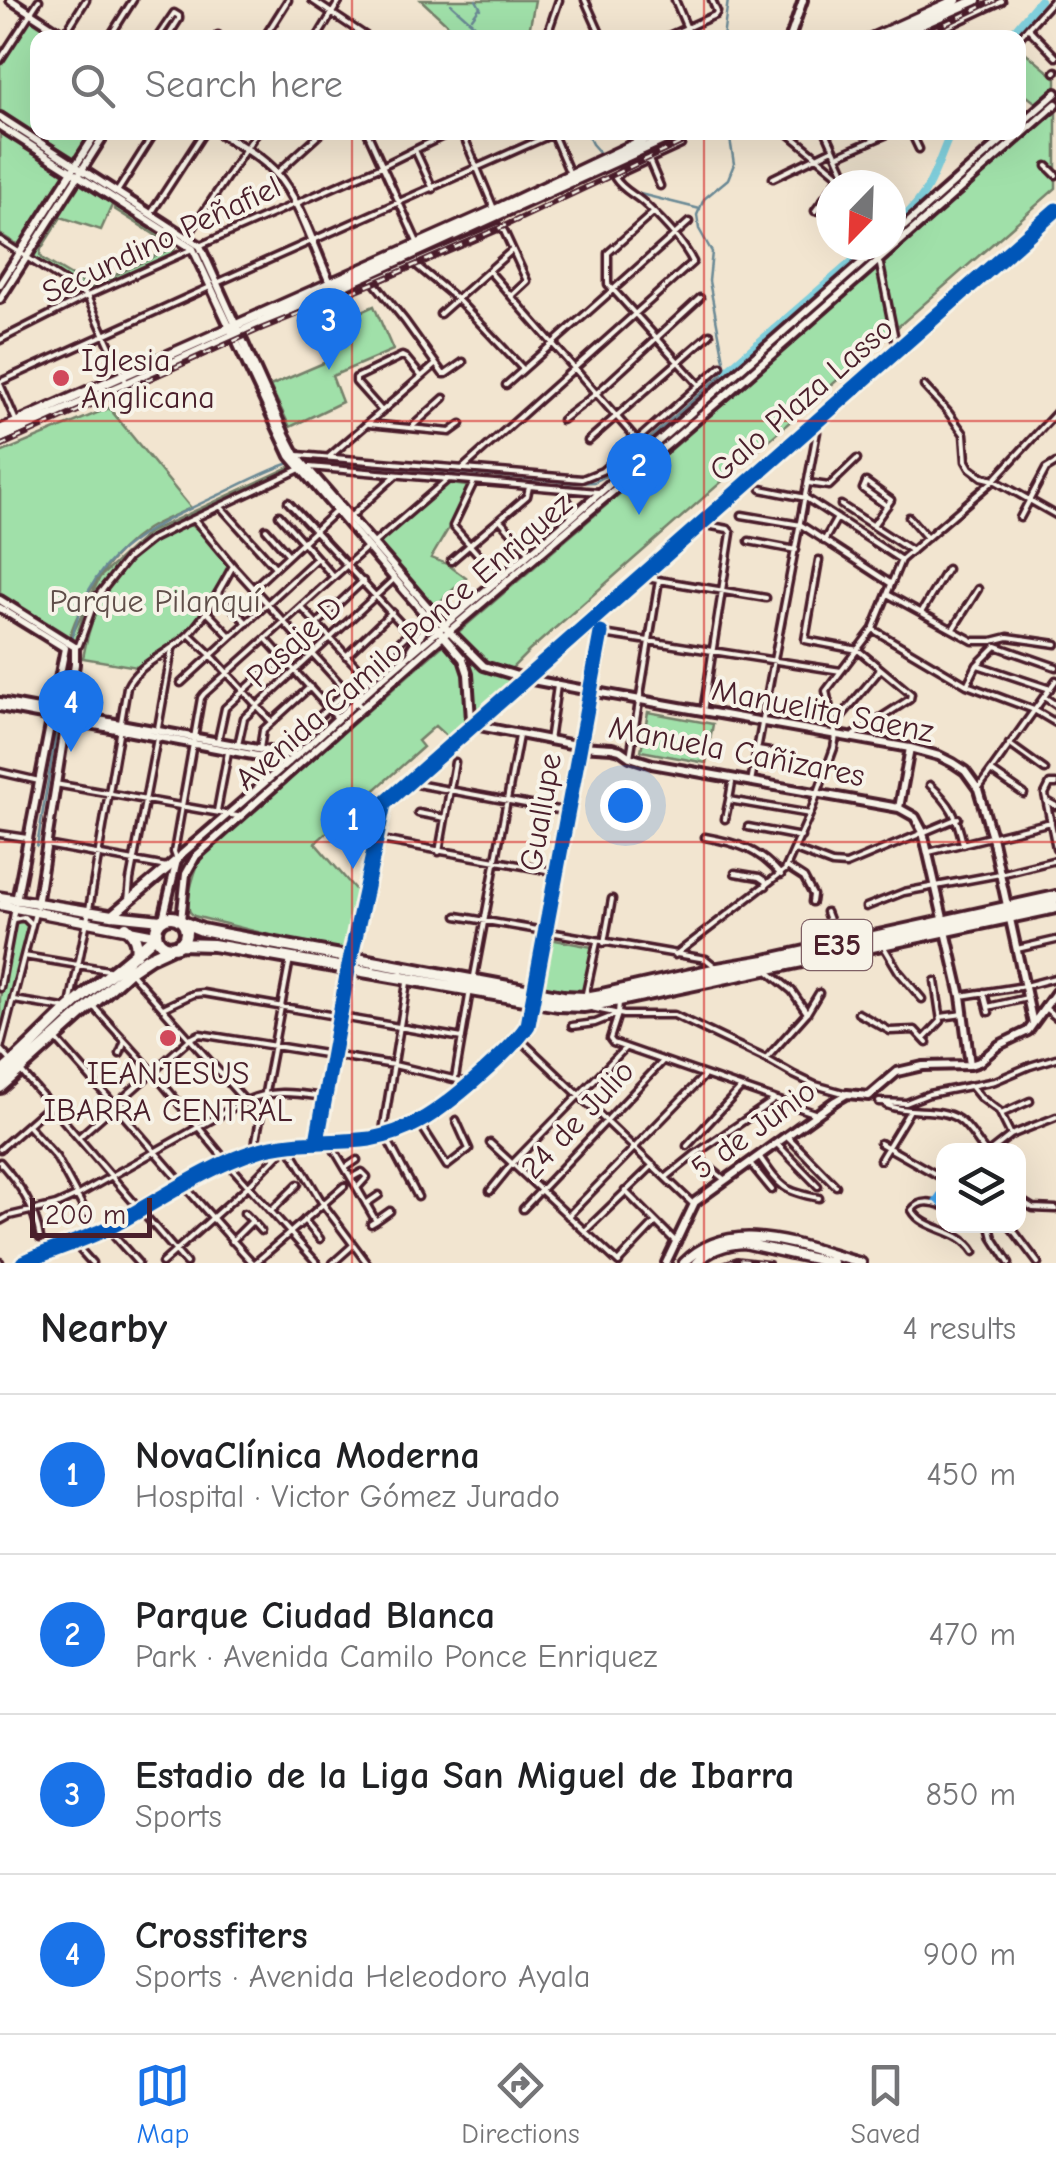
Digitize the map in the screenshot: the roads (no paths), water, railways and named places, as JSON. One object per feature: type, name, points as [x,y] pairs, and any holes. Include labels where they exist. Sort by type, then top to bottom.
[{"type":"highway","name":"E35","points":[[162,919],[172,917],[202,930],[350,964],[585,1002],[1008,912],[1056,897]]},
{"type":"highway","name":"E35","points":[[1008,912],[1056,907]]},
{"type":"highway","points":[[0,1074],[55,1037],[92,1005],[156,935],[162,919]]},
{"type":"highway","points":[[0,1086],[69,1009],[122,972],[176,946],[186,934],[181,921]]},
{"type":"highway","points":[[126,928],[138,944],[136,954]]},
{"type":"highway","name":"E35","points":[[156,935],[162,944],[214,945],[350,964]]},
{"type":"highway","name":"E35","points":[[720,974],[736,966],[766,965],[838,945],[881,940]]},
{"type":"main road","points":[[11,0],[57,30]]},
{"type":"main road","points":[[793,30],[803,0]]},
{"type":"main road","points":[[890,30],[956,0]]},
{"type":"main road","points":[[908,30],[976,0]]},
{"type":"main road","points":[[1026,117],[1056,93]]},
{"type":"main road","name":"Avenida Camilo Ponce Enriquez","points":[[1026,129],[1056,104]]},
{"type":"main road","points":[[0,117],[30,138]]},
{"type":"main road","points":[[0,126],[77,170]]},
{"type":"main road","points":[[33,140],[197,247],[293,455],[336,510],[444,630],[459,653],[466,666],[474,725]]},
{"type":"main road","points":[[0,299],[93,140]]},
{"type":"main road","points":[[77,170],[100,140]]},
{"type":"main road","points":[[230,140],[276,174],[295,202],[331,286]]},
{"type":"main road","points":[[331,286],[371,277],[646,140]]},
{"type":"main road","points":[[906,225],[1002,140]]},
{"type":"main road","name":"Avenida Camilo Ponce Enriquez","points":[[906,231],[1013,140]]},
{"type":"main road","name":"Galo Plaza Lasso","points":[[474,725],[1056,210]]},
{"type":"main road","points":[[0,438],[18,426],[418,244],[496,213]]},
{"type":"main road","points":[[0,284],[24,254]]},
{"type":"main road","name":"Avenida Camilo Ponce Enriquez","points":[[181,921],[183,889],[196,856],[362,708],[499,578],[518,567],[530,552],[871,260]]},
{"type":"main road","name":"Avenida Camilo Ponce Enriquez","points":[[176,860],[406,657],[444,630],[728,393],[872,260]]},
{"type":"main road","points":[[0,430],[18,426]]},
{"type":"main road","points":[[302,468],[350,516],[395,578],[444,630]]},
{"type":"main road","points":[[0,604],[75,648],[46,844],[32,890],[36,908]]},
{"type":"main road","points":[[13,612],[65,648],[16,904]]},
{"type":"main road","points":[[406,657],[417,642],[426,614]]},
{"type":"main road","name":"Manuelita Saenz","points":[[444,630],[484,666],[527,679],[910,748],[953,763],[978,790]]},
{"type":"main road","points":[[0,705],[306,759]]},
{"type":"main road","name":"Manuela Cañizares","points":[[474,725],[519,736],[612,748],[652,764],[899,808],[915,817],[923,832]]},
{"type":"main road","points":[[194,740],[218,741],[299,765]]},
{"type":"main road","points":[[899,808],[910,748]]},
{"type":"main road","points":[[978,790],[1033,1024]]},
{"type":"main road","points":[[923,832],[961,996],[970,1065]]},
{"type":"main road","points":[[112,915],[176,860]]},
{"type":"main road","points":[[88,916],[162,919],[176,860]]},
{"type":"main road","points":[[18,886],[32,890]]},
{"type":"main road","points":[[0,901],[88,916],[156,935]]},
{"type":"main road","points":[[848,1094],[869,1096],[897,1072],[979,1062],[999,1045],[1024,1034],[1056,992]]},
{"type":"main road","name":"5 de Junio","points":[[666,1263],[693,1204],[848,1094]]},
{"type":"main road","points":[[684,1263],[719,1240],[749,1236],[862,1263]]},
{"type":"main road","points":[[696,1263],[717,1249],[744,1243],[833,1263]]},
{"type":"street","points":[[0,60],[38,0]]},
{"type":"street","points":[[69,30],[86,0]]},
{"type":"street","points":[[114,30],[133,0]]},
{"type":"street","points":[[269,30],[288,0]]},
{"type":"street","points":[[312,0],[357,30]]},
{"type":"street","points":[[321,30],[340,0]]},
{"type":"street","points":[[586,0],[599,30]]},
{"type":"street","points":[[675,0],[688,30]]},
{"type":"street","points":[[679,30],[715,15],[712,0]]},
{"type":"street","points":[[549,30],[561,1]]},
{"type":"street","points":[[941,30],[1002,2]]},
{"type":"street","points":[[1056,12],[1051,2],[1028,28],[1056,57]]},
{"type":"street","points":[[162,30],[172,14],[177,14],[179,19],[172,30]]},
{"type":"street","points":[[115,194],[149,140]]},
{"type":"street","points":[[149,216],[199,140]]},
{"type":"street","points":[[186,239],[252,140]]},
{"type":"street","points":[[276,174],[313,140]]},
{"type":"street","points":[[371,140],[418,244]]},
{"type":"street","name":"Secundino Peñafiel","points":[[0,340],[87,296],[434,140]]},
{"type":"street","points":[[465,140],[496,213]]},
{"type":"street","points":[[18,426],[0,383],[539,140]]},
{"type":"street","points":[[557,140],[572,178]]},
{"type":"street","points":[[462,470],[693,262],[653,212],[615,178],[616,174],[681,145],[680,140]]},
{"type":"street","points":[[797,140],[836,170]]},
{"type":"street","points":[[829,140],[841,170]]},
{"type":"street","points":[[837,156],[874,140]]},
{"type":"street","points":[[916,140],[920,149]]},
{"type":"street","points":[[773,178],[833,149]]},
{"type":"street","points":[[415,150],[432,189]]},
{"type":"street","points":[[648,160],[660,186]]},
{"type":"street","points":[[1047,166],[1055,172]]},
{"type":"street","points":[[653,212],[608,253],[608,284],[699,385]]},
{"type":"street","points":[[506,385],[689,222]]},
{"type":"street","points":[[462,362],[446,374],[440,372],[371,277],[414,264],[499,227],[527,281],[511,296]]},
{"type":"street","points":[[0,240],[87,296],[125,380]]},
{"type":"street","points":[[440,314],[512,249]]},
{"type":"street","points":[[877,260],[898,350]]},
{"type":"street","points":[[414,264],[458,300],[524,369]]},
{"type":"street","points":[[489,272],[638,441]]},
{"type":"street","points":[[562,420],[700,298]]},
{"type":"street","points":[[588,441],[710,334]]},
{"type":"street","points":[[382,411],[356,378],[402,356],[421,376]]},
{"type":"street","points":[[328,457],[436,364]]},
{"type":"street","points":[[293,455],[582,479],[602,471],[721,366]]},
{"type":"street","points":[[924,386],[964,434],[968,465],[982,477],[1056,515]]},
{"type":"street","points":[[412,427],[444,398]]},
{"type":"street","points":[[675,955],[787,866],[831,758],[836,735],[826,691],[873,629],[901,560],[994,480],[1056,413]]},
{"type":"street","points":[[752,782],[806,498],[817,432],[815,423]]},
{"type":"street","points":[[367,424],[450,432],[461,424]]},
{"type":"street","points":[[808,484],[829,486],[857,459]]},
{"type":"street","points":[[1020,518],[1046,469],[1056,463]]},
{"type":"street","points":[[65,648],[79,645],[96,598],[127,559],[152,539],[302,468],[600,492]]},
{"type":"street","points":[[350,516],[396,475]]},
{"type":"street","points":[[176,860],[174,852],[201,698],[333,576],[447,480]]},
{"type":"street","points":[[474,482],[454,526],[499,578]]},
{"type":"street","points":[[873,526],[887,506],[890,498],[865,482],[862,489],[887,506]]},
{"type":"street","points":[[451,561],[529,494],[529,487]]},
{"type":"street","points":[[562,490],[572,508],[571,518]]},
{"type":"street","points":[[762,490],[806,498],[901,560]]},
{"type":"street","points":[[288,502],[417,642]]},
{"type":"street","points":[[841,505],[912,551]]},
{"type":"street","points":[[220,507],[275,566]]},
{"type":"street","points":[[252,588],[336,510]]},
{"type":"street","points":[[742,514],[801,525],[890,583]]},
{"type":"street","points":[[280,515],[333,576]]},
{"type":"street","points":[[908,516],[927,538]]},
{"type":"street","points":[[824,541],[837,518]]},
{"type":"street","points":[[194,519],[362,708]]},
{"type":"street","points":[[501,520],[530,552]]},
{"type":"street","points":[[701,524],[731,530],[704,712]]},
{"type":"street","points":[[266,529],[288,554]]},
{"type":"street","points":[[750,541],[796,550]]},
{"type":"street","points":[[180,682],[317,558]]},
{"type":"street","points":[[819,560],[806,640],[858,650],[911,694],[850,738]]},
{"type":"street","points":[[14,1000],[69,1009],[130,680],[190,634],[233,566]]},
{"type":"street","points":[[922,612],[947,569]]},
{"type":"street","points":[[640,577],[766,598]]},
{"type":"street","name":"Pasaje D","points":[[217,812],[242,720],[395,578]]},
{"type":"street","points":[[630,757],[659,580]]},
{"type":"street","points":[[317,624],[362,581]]},
{"type":"street","points":[[954,630],[978,589]]},
{"type":"street","points":[[218,592],[247,622]]},
{"type":"street","points":[[888,594],[981,649]]},
{"type":"street","points":[[301,606],[374,685]]},
{"type":"street","points":[[206,611],[231,637]]},
{"type":"street","points":[[346,656],[392,612]]},
{"type":"street","points":[[873,629],[968,685],[1056,722]]},
{"type":"street","points":[[581,630],[841,672]]},
{"type":"street","points":[[279,753],[410,632]]},
{"type":"street","points":[[190,634],[272,722]]},
{"type":"street","name":"Guallupe","points":[[519,1038],[528,1026],[600,634]]},
{"type":"street","points":[[981,649],[1008,637],[1056,644]]},
{"type":"street","points":[[265,638],[338,718]]},
{"type":"street","points":[[981,649],[994,644],[1056,667]]},
{"type":"street","points":[[968,685],[981,649]]},
{"type":"street","points":[[128,902],[172,650]]},
{"type":"street","points":[[218,741],[225,708],[282,656]]},
{"type":"street","points":[[977,665],[1050,689]]},
{"type":"street","points":[[834,725],[880,670]]},
{"type":"street","points":[[978,790],[1056,680]]},
{"type":"street","points":[[549,741],[558,685]]},
{"type":"street","points":[[260,749],[263,730],[310,687]]},
{"type":"street","points":[[1044,697],[1056,705]]},
{"type":"street","name":"Galo Plaza Lasso","points":[[317,1141],[383,805],[474,725]]},
{"type":"street","points":[[455,1078],[519,736]]},
{"type":"street","points":[[1010,744],[1045,770]]},
{"type":"street","points":[[758,750],[793,756]]},
{"type":"street","points":[[439,852],[456,762]]},
{"type":"street","points":[[991,771],[1024,794]]},
{"type":"street","points":[[0,772],[39,781]]},
{"type":"street","points":[[410,782],[569,812]]},
{"type":"street","points":[[725,819],[732,783]]},
{"type":"street","points":[[55,784],[240,817]]},
{"type":"street","points":[[1056,784],[1050,784],[1045,794],[1056,848]]},
{"type":"street","points":[[930,785],[958,818],[964,844]]},
{"type":"street","points":[[728,800],[810,814]]},
{"type":"street","points":[[1047,801],[1056,806]]},
{"type":"street","points":[[418,813],[445,818]]},
{"type":"street","points":[[795,850],[846,865],[958,818]]},
{"type":"street","points":[[928,852],[1052,822]]},
{"type":"street","points":[[748,827],[801,836]]},
{"type":"street","points":[[0,834],[27,838]]},
{"type":"street","points":[[705,837],[741,844],[781,874]]},
{"type":"street","points":[[376,839],[557,872]]},
{"type":"street","points":[[46,844],[168,867]]},
{"type":"street","points":[[866,907],[904,892],[1056,860]]},
{"type":"street","points":[[787,866],[804,878],[814,895],[812,902]]},
{"type":"street","points":[[735,873],[758,877],[766,886]]},
{"type":"street","points":[[604,943],[612,899]]},
{"type":"street","points":[[0,988],[3,952],[16,904]]},
{"type":"street","points":[[36,908],[0,1049],[186,1263]]},
{"type":"street","points":[[826,912],[838,945]]},
{"type":"street","points":[[457,916],[736,966]]},
{"type":"street","points":[[12,922],[24,917],[30,929]]},
{"type":"street","points":[[881,940],[899,972],[922,1000]]},
{"type":"street","points":[[1017,949],[1056,940]]},
{"type":"street","points":[[596,942],[585,1002],[618,1014],[674,1015],[815,1085],[848,1094]]},
{"type":"street","points":[[24,956],[122,972],[162,1008],[245,1101]]},
{"type":"street","points":[[254,1151],[290,958]]},
{"type":"street","points":[[706,960],[720,974]]},
{"type":"street","points":[[766,965],[775,978],[792,990],[806,1012]]},
{"type":"street","points":[[408,975],[383,1131],[418,1197]]},
{"type":"street","points":[[961,996],[1055,978]]},
{"type":"street","points":[[858,1014],[890,1031],[912,1029],[926,1041],[940,1024],[935,981]]},
{"type":"street","points":[[984,992],[988,1009],[1027,998]]},
{"type":"street","points":[[162,1008],[203,993],[462,1038]]},
{"type":"street","points":[[766,1059],[819,993]]},
{"type":"street","points":[[618,996],[618,1014],[610,1039],[613,1043],[818,1114]]},
{"type":"street","points":[[92,1005],[317,1263]]},
{"type":"street","points":[[1044,1008],[1056,1017]]},
{"type":"street","points":[[572,1026],[595,1024],[618,1014]]},
{"type":"street","points":[[941,1017],[964,1014]]},
{"type":"street","points":[[79,1137],[190,1039],[206,1034],[394,1065],[470,1082]]},
{"type":"street","points":[[55,1037],[211,1219],[254,1263],[344,1186]]},
{"type":"street","points":[[24,1263],[75,1244],[254,1151],[384,1136],[419,1122],[519,1038],[693,1204]]},
{"type":"street","points":[[120,1054],[125,1041]]},
{"type":"street","points":[[490,1190],[625,1048]]},
{"type":"street","points":[[879,1102],[901,1104],[929,1094],[996,1081],[1056,1058]]},
{"type":"street","name":"24 de Julio","points":[[523,1208],[663,1061]]},
{"type":"street","points":[[568,1216],[704,1076]]},
{"type":"street","points":[[971,1086],[1001,1114],[1010,1136]]},
{"type":"street","points":[[687,1146],[741,1088]]},
{"type":"street","points":[[0,1221],[78,1195],[245,1101],[282,1092],[326,1097]]},
{"type":"street","points":[[869,1096],[909,1112],[934,1111],[955,1116],[978,1143]]},
{"type":"street","points":[[666,1177],[774,1100]]},
{"type":"street","points":[[1001,1114],[1030,1101]]},
{"type":"street","points":[[0,1149],[50,1105]]},
{"type":"street","points":[[880,1160],[909,1112]]},
{"type":"street","points":[[1001,1143],[1056,1117]]},
{"type":"street","points":[[419,1122],[450,1166],[468,1149],[456,1120]]},
{"type":"street","points":[[28,1125],[56,1157],[88,1214]]},
{"type":"street","points":[[787,1136],[836,1186]]},
{"type":"street","points":[[329,1141],[374,1222],[390,1211]]},
{"type":"street","points":[[490,1143],[619,1263],[656,1222]]},
{"type":"street","points":[[777,1144],[818,1186]]},
{"type":"street","points":[[880,1144],[936,1174]]},
{"type":"street","points":[[162,1263],[288,1145]]},
{"type":"street","points":[[288,1145],[367,1263]]},
{"type":"street","points":[[274,1146],[279,1155]]},
{"type":"street","points":[[694,1154],[725,1180]]},
{"type":"street","points":[[760,1156],[780,1185],[818,1198]]},
{"type":"street","points":[[345,1168],[357,1160]]},
{"type":"street","points":[[0,1162],[33,1209],[40,1238]]},
{"type":"street","points":[[750,1163],[772,1190]]},
{"type":"street","points":[[585,1232],[653,1165]]},
{"type":"street","points":[[351,1178],[362,1172],[367,1177],[356,1188]]},
{"type":"street","points":[[270,1211],[298,1184]]},
{"type":"street","points":[[625,1191],[675,1241]]},
{"type":"street","points":[[366,1204],[379,1195]]},
{"type":"street","points":[[936,1204],[923,1202],[914,1207],[913,1213],[936,1227]]},
{"type":"street","points":[[1026,1203],[1033,1208],[1056,1209]]},
{"type":"street","points":[[244,1212],[261,1231]]},
{"type":"street","points":[[304,1220],[320,1239]]},
{"type":"street","points":[[232,1240],[252,1221]]},
{"type":"street","points":[[107,1228],[138,1263]]},
{"type":"street","points":[[950,1233],[965,1240],[974,1252]]},
{"type":"street","points":[[992,1233],[1009,1263]]},
{"type":"street","points":[[1015,1233],[1038,1263]]},
{"type":"street","points":[[75,1244],[92,1263]]},
{"type":"street","points":[[333,1263],[353,1244]]},
{"type":"street","points":[[40,1254],[47,1263]]},
{"type":"waterway","points":[[476,0],[481,9]]},
{"type":"waterway","points":[[724,30],[728,0]]},
{"type":"waterway","points":[[1015,30],[1040,0]]},
{"type":"waterway","points":[[451,4],[480,30]]},
{"type":"waterway","points":[[472,18],[480,7]]},
{"type":"waterway","points":[[590,140],[600,153]]},
{"type":"waterway","points":[[306,460],[576,483],[594,482],[608,475],[726,371],[709,281],[712,252],[699,229],[697,215],[704,199],[728,179],[734,164],[730,140]]},
{"type":"waterway","points":[[906,215],[923,196],[948,140]]},
{"type":"waterway","points":[[619,175],[627,188],[636,193],[700,209]]},
{"type":"waterway","points":[[726,371],[854,260]]},
{"type":"waterway","points":[[72,641],[79,611],[91,587],[124,548],[168,520],[290,463]]},
{"type":"waterway","points":[[61,707],[70,653]]},
{"type":"waterway","points":[[37,846],[58,722]]},
{"type":"railway","points":[[933,30],[995,0]]},
{"type":"railway","points":[[0,446],[258,330],[502,227],[687,140]]},
{"type":"railway","points":[[725,1263],[737,1259],[770,1263]]},
{"type":"place","name":"Estadio de la Liga San Miguel de Ibarra","points":[[329,370]]},
{"type":"place","name":"Iglesia Anglicana","points":[[61,378]]},
{"type":"place","name":"Parque Ciudad Blanca","points":[[639,515]]},
{"type":"place","name":"Crossfiters","points":[[71,752]]},
{"type":"place","name":"NovaClínica Moderna","points":[[353,869]]},
{"type":"place","name":"IEANJESUS IBARRA CENTRAL","points":[[168,1038]]},
{"type":"park label","name":"Parque Pilanquí","points":[[155,601]]}]
